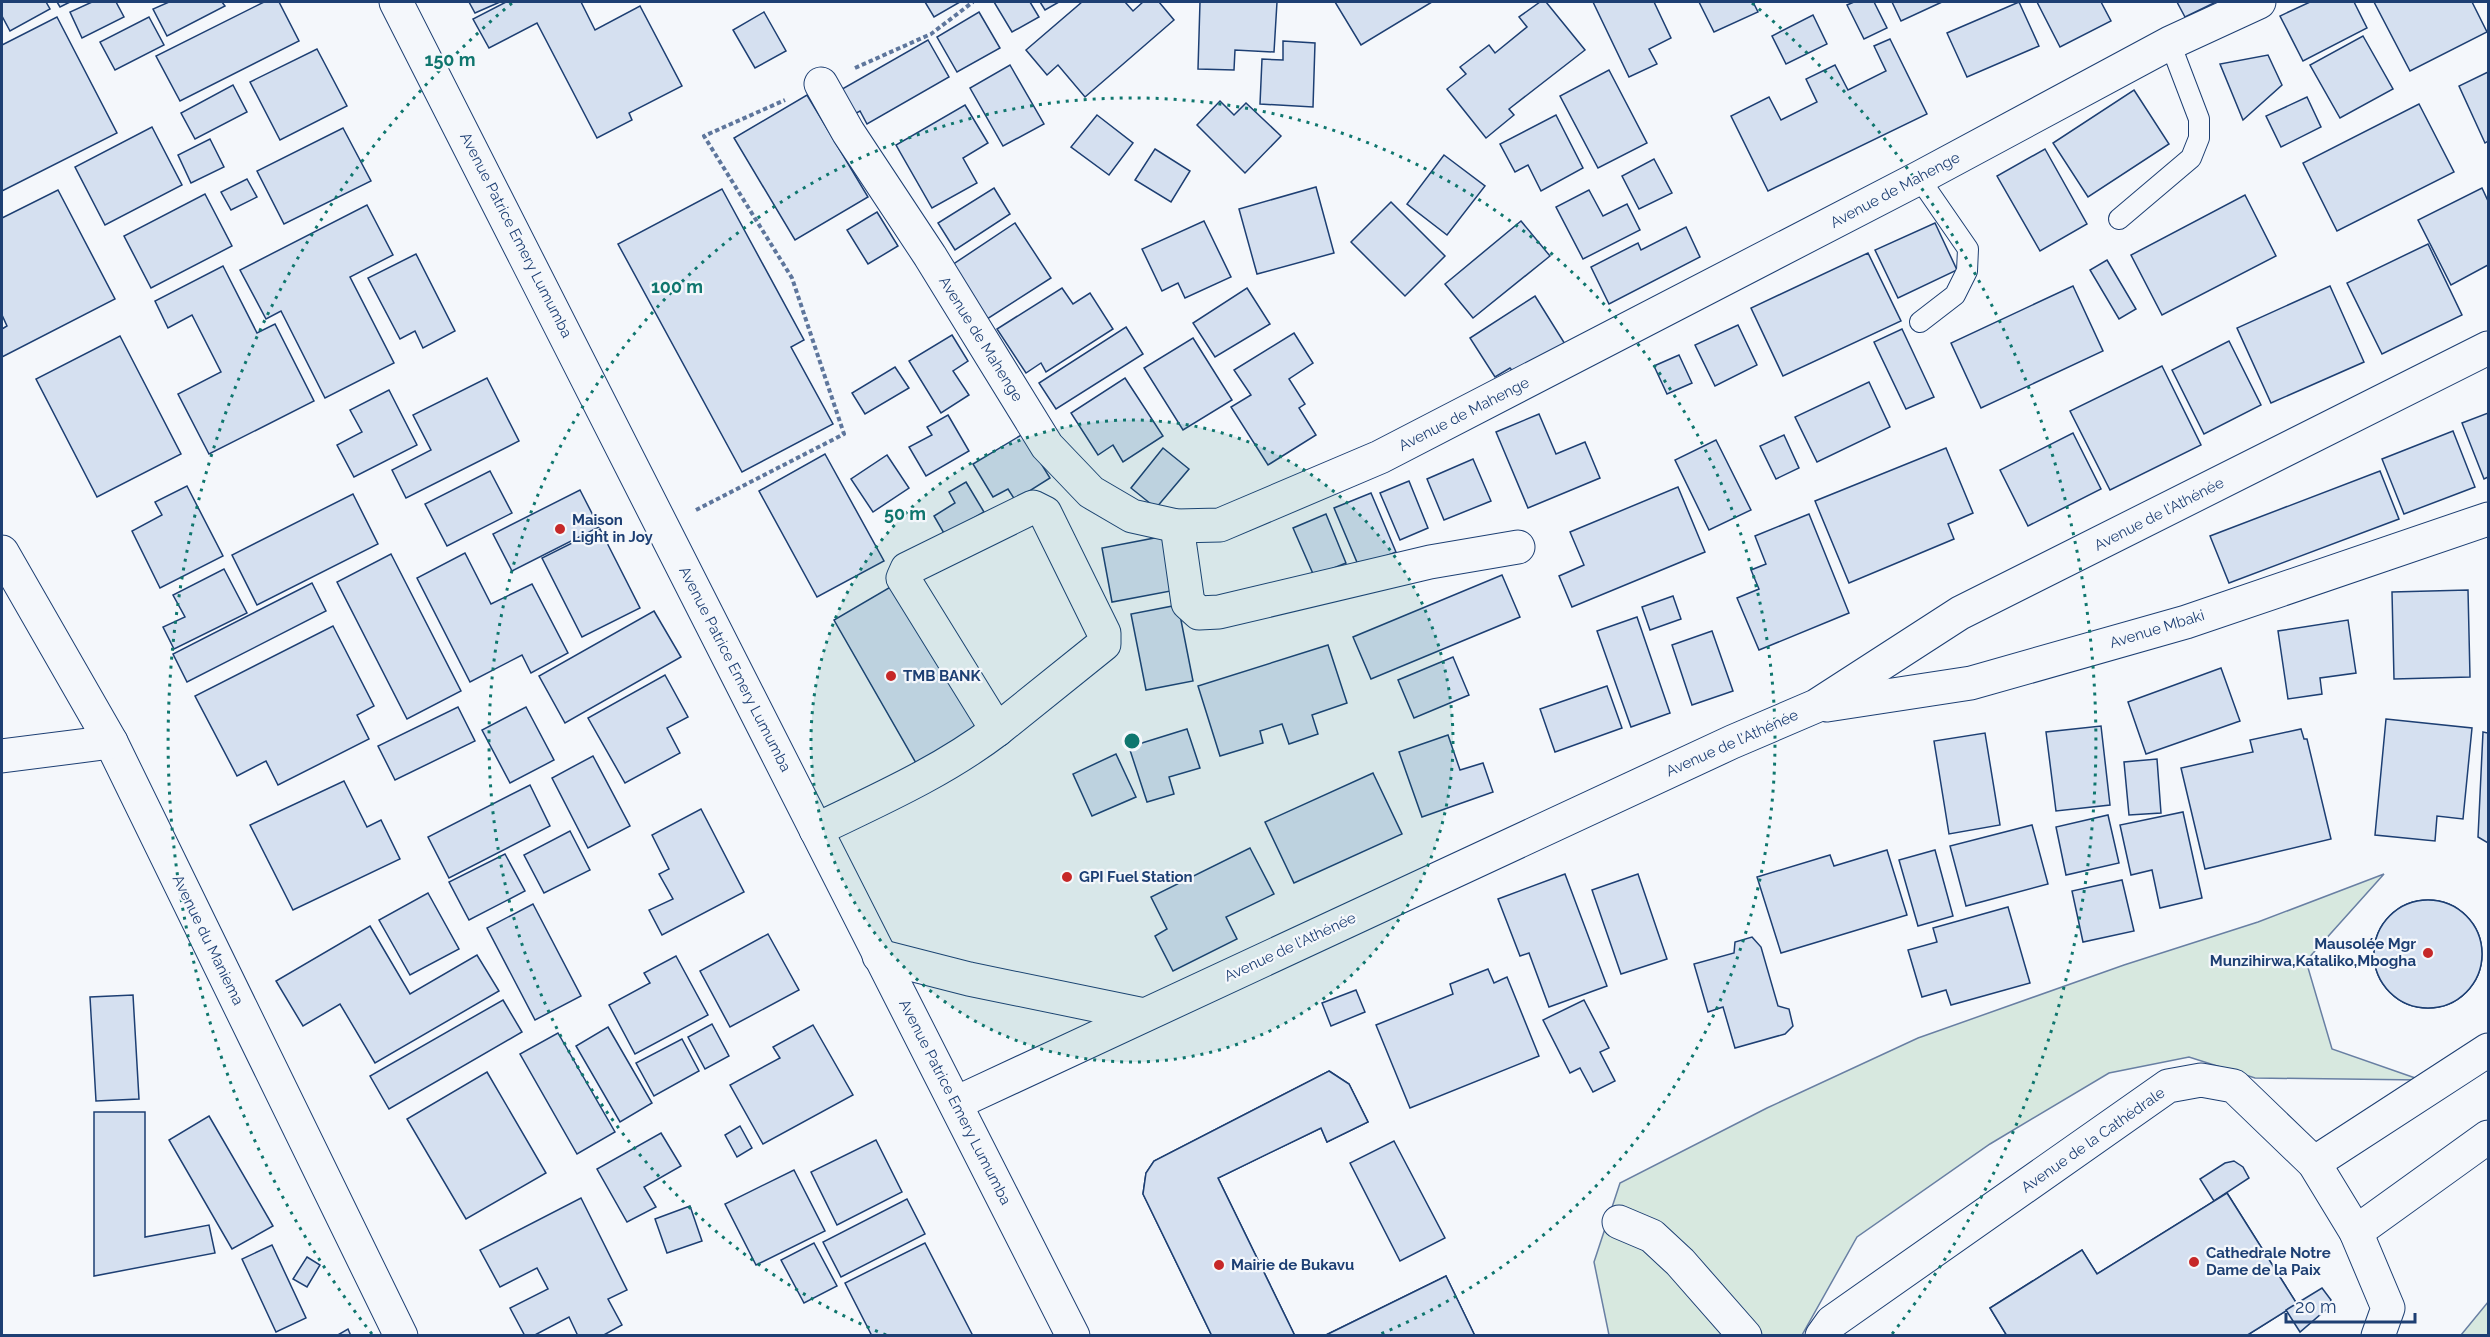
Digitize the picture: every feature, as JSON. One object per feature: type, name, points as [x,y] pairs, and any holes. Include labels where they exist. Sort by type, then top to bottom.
[{"type":"street","name":"Avenue Patrice Emery Lumumba","points":[[396,2],[1073,1335]]},
{"type":"street","name":"Avenue de Mahenge","points":[[821,84],[848,132],[930,256],[1047,446],[1091,492],[1132,516],[1177,526],[1220,525],[1380,457],[1918,178],[2170,43],[2259,2]]},
{"type":"street","name":"Avenue de l'Athénée","points":[[956,1103],[1732,742],[1816,706],[1960,613],[2488,348]]},
{"type":"street","points":[[816,830],[926,776],[975,747],[998,730],[1104,644],[1104,633],[1045,513],[1033,507],[907,569],[903,578],[998,730]]},
{"type":"street","name":"Avenue Mbaki","points":[[1816,706],[1971,683],[2186,622],[2488,519]]},
{"type":"street","points":[[1177,526],[1188,603],[1199,613],[1219,612],[1430,562],[1518,547]]},
{"type":"street","name":"Avenue du Maniema","points":[[2,552],[111,742],[401,1335]]},
{"type":"street","points":[[2,756],[111,742]]},
{"type":"street","points":[[879,956],[969,980],[1144,1015]]},
{"type":"street","points":[[2314,1163],[2488,1050]]},
{"type":"street","name":"Avenue de la Cathédrale","points":[[1829,1331],[2168,1086],[2201,1080],[2234,1086],[2314,1163],[2356,1232],[2388,1308],[2378,1335]]},
{"type":"street","points":[[2356,1232],[2488,1137]]},
{"type":"street","points":[[1619,1222],[1652,1236],[1680,1262],[1745,1335]]},
{"type":"lane","points":[[2118,219],[2191,158],[2199,138],[2199,119],[2170,43]]},
{"type":"lane","points":[[1918,178],[1968,249],[1967,271],[1955,295],[1920,322]]},
{"type":"path","points":[[663,526],[844,434],[792,278],[704,136],[931,34],[974,2]]},
{"type":"shaded area","points":[[2384,874],[2306,961],[2332,1049],[2421,1080],[2255,1078],[2189,1057],[2109,1073],[1990,1144],[1857,1237],[1802,1335],[1609,1335],[1594,1262],[1620,1183],[1767,1108],[1918,1038],[2124,965],[2258,922]]},
{"type":"shaded area","points":[[2488,1302],[2488,1335],[2461,1335]]},
{"type":"building","points":[[2,2],[46,2],[50,9],[10,31],[2,16]]},
{"type":"building","points":[[57,2],[70,2],[60,7]]},
{"type":"building","points":[[92,2],[116,2],[124,17],[82,38],[70,12]]},
{"type":"building","points":[[169,2],[222,2],[225,6],[167,36],[153,9]]},
{"type":"building","points":[[264,2],[279,2],[299,41],[180,101],[156,56]]},
{"type":"building","points":[[469,2],[500,2],[475,13]]},
{"type":"building","points":[[506,2],[581,2],[595,30],[640,6],[682,86],[629,113],[632,120],[597,138],[537,23],[489,48],[473,19]]},
{"type":"building","points":[[925,2],[960,2],[934,17]]},
{"type":"building","points":[[994,2],[1030,2],[1039,17],[1012,32]]},
{"type":"building","points":[[1040,2],[1059,2],[1045,10]]},
{"type":"building","points":[[1082,2],[1125,2],[1133,11],[1143,2],[1159,2],[1174,20],[1085,97],[1058,65],[1047,75],[1026,50]]},
{"type":"building","points":[[1200,2],[1277,2],[1274,52],[1235,50],[1234,70],[1198,69]]},
{"type":"building","points":[[1335,2],[1432,2],[1361,45]]},
{"type":"building","points":[[1540,2],[1546,2],[1585,50],[1509,109],[1514,115],[1486,138],[1447,89],[1466,74],[1460,67],[1489,45],[1495,53],[1527,27],[1519,17]]},
{"type":"building","points":[[1593,2],[1654,2],[1671,38],[1649,49],[1657,64],[1629,77]]},
{"type":"building","points":[[1699,2],[1753,2],[1758,12],[1714,32]]},
{"type":"building","points":[[1854,2],[1874,2],[1887,28],[1864,39],[1847,5]]},
{"type":"building","points":[[1892,2],[1942,2],[1901,21]]},
{"type":"building","points":[[2019,2],[2039,46],[1967,77],[1947,33]]},
{"type":"building","points":[[2037,2],[2101,2],[2111,21],[2060,47]]},
{"type":"building","points":[[2177,2],[2216,2],[2185,17]]},
{"type":"building","points":[[2310,2],[2354,2],[2367,28],[2303,61],[2280,16]]},
{"type":"building","points":[[2374,2],[2472,2],[2487,32],[2410,71]]},
{"type":"building","points":[[764,12],[786,51],[755,68],[733,30]]},
{"type":"building","points":[[979,12],[1000,48],[957,72],[937,37]]},
{"type":"building","points":[[1813,15],[1827,44],[1786,64],[1772,36]]},
{"type":"building","points":[[57,17],[117,133],[2,191],[2,45]]},
{"type":"building","points":[[149,17],[164,45],[115,70],[100,42]]},
{"type":"building","points":[[2363,36],[2393,89],[2340,118],[2310,65]]},
{"type":"building","points":[[1890,39],[1927,114],[1768,191],[1731,116],[1769,97],[1781,120],[1817,102],[1806,79],[1835,65],[1848,90],[1886,71],[1874,46]]},
{"type":"building","points":[[928,40],[949,77],[867,124],[860,111],[851,116],[837,92]]},
{"type":"building","points":[[1283,41],[1315,43],[1313,107],[1260,104],[1262,59],[1283,60]]},
{"type":"building","points":[[317,49],[347,106],[280,140],[250,82]]},
{"type":"building","points":[[2268,55],[2282,85],[2243,120],[2220,64]]},
{"type":"building","points":[[1010,65],[1044,124],[1003,146],[970,88]]},
{"type":"building","points":[[1609,70],[1647,143],[1598,168],[1560,96]]},
{"type":"building","points":[[2488,72],[2488,141],[2485,143],[2459,86]]},
{"type":"building","points":[[233,85],[247,112],[195,139],[181,113]]},
{"type":"building","points":[[2134,90],[2169,144],[2088,197],[2053,143]]},
{"type":"building","points":[[807,95],[868,197],[795,240],[734,138]]},
{"type":"building","points":[[2307,97],[2321,127],[2281,147],[2266,116]]},
{"type":"building","points":[[1220,101],[1234,115],[1246,103],[1281,136],[1245,173],[1197,125]]},
{"type":"building","points":[[2419,104],[2454,172],[2337,231],[2303,163]]},
{"type":"building","points":[[965,105],[988,143],[963,158],[977,183],[932,208],[896,145]]},
{"type":"building","points":[[1097,115],[1133,143],[1109,175],[1071,147]]},
{"type":"building","points":[[1556,115],[1583,168],[1541,191],[1528,165],[1515,172],[1500,144]]},
{"type":"building","points":[[152,127],[182,185],[105,225],[75,167]]},
{"type":"building","points":[[343,128],[371,181],[284,224],[257,171]]},
{"type":"building","points":[[210,139],[224,167],[191,183],[178,155]]},
{"type":"building","points":[[1155,149],[1190,171],[1171,202],[1135,180]]},
{"type":"building","points":[[2045,149],[2087,224],[2040,251],[1997,176]]},
{"type":"building","points":[[1444,155],[1485,186],[1447,235],[1407,204]]},
{"type":"building","points":[[1654,159],[1672,193],[1639,209],[1622,176]]},
{"type":"building","points":[[247,179],[257,197],[231,210],[221,192]]},
{"type":"building","points":[[1316,187],[1334,253],[1257,274],[1239,209]]},
{"type":"building","points":[[994,188],[1010,214],[955,250],[938,223]]},
{"type":"building","points":[[2482,188],[2488,201],[2488,265],[2451,285],[2418,220]]},
{"type":"building","points":[[722,189],[804,340],[791,347],[833,424],[742,472],[618,244]]},
{"type":"building","points":[[58,190],[115,299],[2,357],[2,329],[7,326],[2,315],[2,218]]},
{"type":"building","points":[[1589,190],[1603,216],[1627,204],[1640,230],[1583,259],[1556,207]]},
{"type":"building","points":[[205,194],[232,246],[151,288],[124,236]]},
{"type":"building","points":[[2245,195],[2276,256],[2162,315],[2131,255]]},
{"type":"building","points":[[1391,202],[1445,256],[1405,296],[1351,242]]},
{"type":"building","points":[[367,205],[393,255],[350,277],[394,363],[325,398],[281,311],[266,319],[240,270]]},
{"type":"building","points":[[877,212],[898,246],[868,264],[847,230]]},
{"type":"building","points":[[1204,221],[1231,277],[1185,298],[1178,283],[1162,291],[1142,249]]},
{"type":"building","points":[[1521,221],[1550,256],[1473,318],[1445,284]]},
{"type":"building","points":[[1015,223],[1051,278],[984,321],[949,267]]},
{"type":"building","points":[[1935,223],[1957,270],[1898,298],[1875,250]]},
{"type":"building","points":[[1686,227],[1700,257],[1609,304],[1591,267],[1638,243],[1641,250]]},
{"type":"building","points":[[2428,244],[2462,315],[2382,354],[2347,283]]},
{"type":"building","points":[[1868,253],[1901,321],[1783,376],[1751,308]]},
{"type":"building","points":[[416,254],[455,331],[423,348],[415,331],[400,339],[368,278]]},
{"type":"building","points":[[2107,260],[2136,309],[2119,319],[2090,270]]},
{"type":"building","points":[[223,266],[257,333],[275,324],[314,401],[209,454],[178,394],[221,372],[192,315],[168,328],[155,301]]},
{"type":"building","points":[[2073,286],[2103,351],[1981,408],[1951,343]]},
{"type":"building","points":[[2330,286],[2364,362],[2271,403],[2237,328]]},
{"type":"building","points":[[1062,288],[1073,304],[1090,293],[1113,329],[1046,372],[1041,363],[1026,373],[997,329]]},
{"type":"building","points":[[1247,288],[1270,324],[1215,357],[1193,323]]},
{"type":"building","points":[[1535,296],[1565,344],[1516,375],[1510,368],[1495,377],[1470,338]]},
{"type":"building","points":[[1738,325],[1757,365],[1715,386],[1695,345]]},
{"type":"building","points":[[1126,327],[1143,354],[1056,409],[1039,383]]},
{"type":"building","points":[[1902,329],[1934,397],[1906,409],[1874,342]]},
{"type":"building","points":[[1294,333],[1313,363],[1289,379],[1305,404],[1299,408],[1316,435],[1268,465],[1231,407],[1251,395],[1234,370]]},
{"type":"building","points":[[952,335],[968,361],[953,371],[969,395],[941,413],[909,361]]},
{"type":"building","points":[[120,336],[181,454],[97,497],[36,379]]},
{"type":"building","points":[[1193,338],[1232,400],[1183,430],[1144,368]]},
{"type":"building","points":[[2229,341],[2261,405],[2204,434],[2172,370]]},
{"type":"building","points":[[1679,355],[1692,383],[1667,394],[1654,366]]},
{"type":"building","points":[[2162,366],[2201,445],[2110,490],[2070,411]]},
{"type":"building","points":[[895,367],[909,388],[865,414],[852,393]]},
{"type":"building","points":[[487,378],[519,441],[406,498],[392,470],[431,450],[413,415]]},
{"type":"building","points":[[1125,378],[1163,436],[1123,462],[1113,445],[1098,455],[1071,413]]},
{"type":"building","points":[[1869,382],[1890,427],[1817,462],[1795,417]]},
{"type":"building","points":[[389,390],[417,445],[354,477],[337,445],[362,432],[350,410]]},
{"type":"building","points":[[2488,413],[2488,477],[2484,479],[2462,423]]},
{"type":"building","points":[[1539,414],[1556,454],[1585,442],[1600,478],[1528,508],[1496,432]]},
{"type":"building","points":[[948,415],[969,451],[926,476],[909,447],[932,435],[927,427]]},
{"type":"building","points":[[2453,431],[2475,487],[2404,514],[2382,459]]},
{"type":"building","points":[[2073,433],[2101,489],[2028,526],[2000,470]]},
{"type":"building","points":[[1023,434],[1050,478],[1015,500],[1008,489],[993,497],[973,464]]},
{"type":"building","points":[[1784,435],[1799,468],[1776,479],[1760,446]]},
{"type":"building","points":[[1716,440],[1751,510],[1709,530],[1675,460]]},
{"type":"building","points":[[1163,448],[1189,469],[1156,508],[1131,488]]},
{"type":"building","points":[[1946,448],[1973,513],[1948,524],[1954,539],[1849,583],[1815,501]]},
{"type":"building","points":[[825,454],[884,561],[817,597],[759,491]]},
{"type":"building","points":[[887,455],[909,488],[873,512],[851,479]]},
{"type":"building","points":[[1473,459],[1491,501],[1444,520],[1427,479]]},
{"type":"building","points":[[490,471],[512,513],[447,546],[425,504]]},
{"type":"building","points":[[2380,471],[2399,519],[2229,583],[2210,536]]},
{"type":"building","points":[[1409,481],[1428,528],[1400,540],[1380,493]]},
{"type":"building","points":[[966,482],[984,512],[945,535],[934,516],[955,503],[949,492]]},
{"type":"building","points":[[187,486],[223,556],[160,588],[132,531],[162,515],[155,502]]},
{"type":"building","points":[[1678,487],[1705,552],[1572,607],[1559,576],[1584,565],[1570,532]]},
{"type":"building","points":[[580,490],[599,527],[512,571],[493,534]]},
{"type":"building","points":[[1371,493],[1396,552],[1359,567],[1334,508]]},
{"type":"building","points":[[353,494],[378,544],[257,605],[232,555]]},
{"type":"building","points":[[1326,514],[1346,563],[1314,576],[1293,528]]},
{"type":"building","points":[[1809,514],[1849,613],[1759,650],[1737,598],[1759,589],[1751,570],[1766,564],[1755,536]]},
{"type":"building","points":[[600,529],[640,608],[582,637],[542,558]]},
{"type":"building","points":[[1165,536],[1176,590],[1112,602],[1102,548]]},
{"type":"building","points":[[465,553],[491,604],[532,584],[568,653],[531,673],[522,655],[470,682],[417,578]]},
{"type":"building","points":[[391,554],[461,691],[407,719],[337,582]]},
{"type":"building","points":[[224,569],[247,613],[174,649],[163,627],[185,617],[173,595]]},
{"type":"building","points":[[1502,575],[1520,617],[1371,679],[1353,637]]},
{"type":"building","points":[[899,582],[985,733],[920,770],[834,620]]},
{"type":"building","points":[[312,583],[326,611],[187,682],[173,654]]},
{"type":"building","points":[[2468,590],[2470,677],[2394,679],[2392,592]]},
{"type":"building","points":[[1673,596],[1681,619],[1650,630],[1642,607]]},
{"type":"building","points":[[1178,605],[1193,681],[1146,690],[1131,614]]},
{"type":"building","points":[[654,611],[681,657],[565,723],[539,676]]},
{"type":"building","points":[[1637,617],[1670,713],[1631,727],[1597,631]]},
{"type":"building","points":[[2348,620],[2356,673],[2320,678],[2322,694],[2288,699],[2278,631]]},
{"type":"building","points":[[333,626],[374,706],[357,715],[369,739],[278,785],[266,761],[237,776],[195,696]]},
{"type":"building","points":[[1712,631],[1733,691],[1692,705],[1672,645]]},
{"type":"building","points":[[1328,645],[1347,703],[1312,715],[1318,734],[1289,744],[1282,724],[1260,731],[1263,743],[1220,756],[1198,686]]},
{"type":"building","points":[[1453,657],[1469,695],[1414,718],[1398,680]]},
{"type":"building","points":[[2221,668],[2240,721],[2146,754],[2128,702]]},
{"type":"building","points":[[665,675],[688,717],[667,728],[680,753],[625,783],[588,718]]},
{"type":"building","points":[[1607,686],[1622,728],[1555,752],[1540,709]]},
{"type":"building","points":[[458,707],[475,741],[395,780],[378,746]]},
{"type":"building","points":[[526,707],[554,760],[510,783],[482,730]]},
{"type":"building","points":[[2386,719],[2472,728],[2463,819],[2437,816],[2435,841],[2375,835]]},
{"type":"building","points":[[2101,726],[2110,805],[2056,811],[2046,732]]},
{"type":"building","points":[[1187,729],[1200,768],[1169,777],[1174,794],[1147,802],[1129,747]]},
{"type":"building","points":[[2301,729],[2304,739],[2307,739],[2331,839],[2205,869],[2181,768],[2253,752],[2250,740]]},
{"type":"building","points":[[2483,732],[2488,733],[2488,843],[2478,837]]},
{"type":"building","points":[[1985,733],[2000,825],[1949,834],[1934,741]]},
{"type":"building","points":[[1448,735],[1460,770],[1483,763],[1493,792],[1422,817],[1399,752]]},
{"type":"building","points":[[1116,754],[1136,797],[1092,816],[1073,774]]},
{"type":"building","points":[[593,756],[630,826],[588,848],[552,778]]},
{"type":"building","points":[[2157,759],[2161,813],[2129,815],[2124,762]]},
{"type":"building","points":[[1373,773],[1402,834],[1294,883],[1265,822]]},
{"type":"building","points":[[344,781],[367,827],[381,820],[400,859],[293,910],[250,825]]},
{"type":"building","points":[[530,785],[550,826],[449,878],[428,837]]},
{"type":"building","points":[[701,809],[744,892],[662,935],[649,910],[673,899],[659,874],[669,869],[652,835]]},
{"type":"building","points":[[2183,812],[2202,898],[2160,908],[2152,870],[2131,875],[2120,825]]},
{"type":"building","points":[[2108,815],[2119,863],[2066,875],[2056,827]]},
{"type":"building","points":[[2032,825],[2048,884],[1966,906],[1950,846]]},
{"type":"building","points":[[570,831],[590,870],[544,893],[524,855]]},
{"type":"building","points":[[1250,848],[1274,894],[1226,917],[1237,939],[1173,971],[1155,936],[1167,929],[1151,897]]},
{"type":"building","points":[[1887,850],[1907,915],[1781,953],[1757,877],[1830,855],[1834,866]]},
{"type":"building","points":[[1935,850],[1953,916],[1918,926],[1899,860]]},
{"type":"building","points":[[505,854],[525,891],[469,920],[449,882]]},
{"type":"building","points":[[1565,874],[1607,986],[1549,1007],[1529,953],[1520,956],[1498,899]]},
{"type":"building","points":[[1638,874],[1667,959],[1621,974],[1592,890]]},
{"type":"building","points":[[2122,880],[2134,931],[2083,942],[2072,891]]},
{"type":"building","points":[[428,893],[459,949],[410,975],[379,920]]},
{"type":"building","name":"Mausolée Mgr Munzihirwa,Kataliko,Mbogha","points":[[2428,900],[2449,904],[2466,916],[2478,933],[2482,954],[2478,975],[2466,992],[2449,1004],[2428,1008],[2407,1004],[2390,992],[2378,975],[2374,954],[2378,933],[2390,916],[2407,904]]},
{"type":"building","name":"Mausolée Mgr Munzihirwa,Kataliko,Mbogha","points":[[2428,900],[2449,904],[2466,916],[2478,933],[2482,954],[2478,975],[2466,992],[2449,1004],[2428,1008],[2407,1004],[2390,992],[2378,975],[2374,954],[2378,933],[2390,916],[2407,904]]},
{"type":"building","points":[[533,904],[581,996],[535,1020],[487,928]]},
{"type":"building","points":[[2008,907],[2030,983],[1951,1005],[1946,990],[1922,997],[1908,950],[1937,942],[1933,928]]},
{"type":"building","points":[[370,926],[410,994],[477,955],[499,991],[375,1063],[340,1004],[303,1026],[276,981]]},
{"type":"building","points":[[768,934],[799,990],[730,1027],[700,971]]},
{"type":"building","points":[[1752,937],[1761,947],[1778,1006],[1789,1009],[1793,1026],[1785,1034],[1735,1048],[1723,1007],[1708,1012],[1694,964],[1734,953],[1735,942]]},
{"type":"building","points":[[676,956],[708,1015],[635,1054],[609,1005],[650,983],[644,973]]},
{"type":"building","points":[[1488,969],[1494,983],[1507,977],[1539,1056],[1410,1108],[1376,1025],[1453,994],[1450,984]]},
{"type":"building","points":[[1356,990],[1365,1012],[1331,1026],[1322,1003]]},
{"type":"building","points":[[133,995],[139,1099],[96,1101],[90,997]]},
{"type":"building","points":[[503,1000],[522,1032],[389,1109],[370,1076]]},
{"type":"building","points":[[1584,1000],[1609,1048],[1600,1052],[1615,1081],[1593,1092],[1580,1068],[1570,1073],[1543,1020]]},
{"type":"building","points":[[712,1024],[729,1056],[705,1069],[688,1037]]},
{"type":"building","points":[[813,1025],[853,1095],[763,1144],[730,1085],[780,1058],[773,1047]]},
{"type":"building","points":[[608,1027],[652,1103],[620,1122],[576,1046]]},
{"type":"building","points":[[558,1033],[615,1132],[577,1154],[520,1054]]},
{"type":"building","points":[[682,1039],[699,1071],[654,1096],[636,1063]]},
{"type":"building","name":"Mairie de Bukavu","points":[[1329,1071],[1349,1084],[1368,1122],[1327,1142],[1321,1128],[1218,1178],[1295,1336],[1212,1336],[1143,1194],[1146,1173],[1154,1161]]},
{"type":"building","name":"Mairie de Bukavu","points":[[1329,1071],[1349,1084],[1368,1122],[1327,1142],[1321,1128],[1218,1178],[1295,1336],[1212,1336],[1143,1194],[1146,1173],[1154,1161]]},
{"type":"building","points":[[487,1072],[546,1173],[466,1219],[407,1119]]},
{"type":"building","points":[[94,1112],[145,1112],[145,1237],[209,1225],[215,1253],[94,1276]]},
{"type":"building","points":[[209,1116],[273,1226],[232,1249],[169,1140]]},
{"type":"building","points":[[740,1126],[752,1148],[737,1157],[725,1135]]},
{"type":"building","points":[[661,1133],[681,1166],[644,1187],[656,1207],[627,1222],[597,1169]]},
{"type":"building","points":[[876,1140],[902,1192],[837,1225],[811,1172]]},
{"type":"building","points":[[1394,1141],[1445,1238],[1400,1261],[1350,1163]]},
{"type":"building","points":[[2234,1161],[2243,1167],[2249,1178],[2214,1201],[2200,1179],[2225,1163]]},
{"type":"building","points":[[794,1170],[825,1231],[756,1265],[725,1204]]},
{"type":"building","name":"Cathedrale Notre Dame de la Paix","points":[[2227,1193],[2297,1304],[2246,1336],[2007,1336],[1990,1308],[2082,1250],[2097,1274]]},
{"type":"building","name":"Cathedrale Notre Dame de la Paix","points":[[2227,1193],[2297,1304],[2246,1336],[2007,1336],[1990,1308],[2082,1250],[2097,1274]]},
{"type":"building","points":[[581,1198],[627,1290],[608,1299],[622,1325],[602,1336],[578,1336],[569,1317],[533,1336],[525,1336],[510,1308],[548,1289],[537,1268],[500,1287],[480,1250]]},
{"type":"building","points":[[907,1199],[925,1234],[841,1277],[823,1242]]},
{"type":"building","points":[[690,1206],[702,1241],[667,1253],[655,1219]]},
{"type":"building","points":[[814,1243],[837,1286],[804,1303],[781,1260]]},
{"type":"building","points":[[925,1243],[973,1336],[872,1336],[845,1283]]},
{"type":"building","points":[[272,1245],[306,1318],[276,1332],[242,1259]]},
{"type":"building","points":[[307,1257],[320,1265],[307,1287],[293,1279]]},
{"type":"building","name":"Mairie de Bukavu","points":[[1446,1276],[1475,1336],[1324,1336]]},
{"type":"building","name":"Mairie de Bukavu","points":[[1446,1276],[1475,1336],[1324,1336]]},
{"type":"building","points":[[2322,1288],[2331,1300],[2329,1307],[2300,1332],[2286,1310]]},
{"type":"building","points":[[348,1329],[351,1336],[336,1336]]},
{"type":"place","name":"Maison Light in Joy","points":[[560,529]]},
{"type":"place","name":"TMB BANK","points":[[891,676]]},
{"type":"place","name":"GPI Fuel Station","points":[[1067,877]]},
{"type":"place","name":"Mausolée Mgr Munzihirwa,Kataliko,Mbogha","points":[[2428,953]]},
{"type":"place","name":"Cathedrale Notre Dame de la Paix","points":[[2194,1262]]},
{"type":"place","name":"Mairie de Bukavu","points":[[1219,1265]]}]
